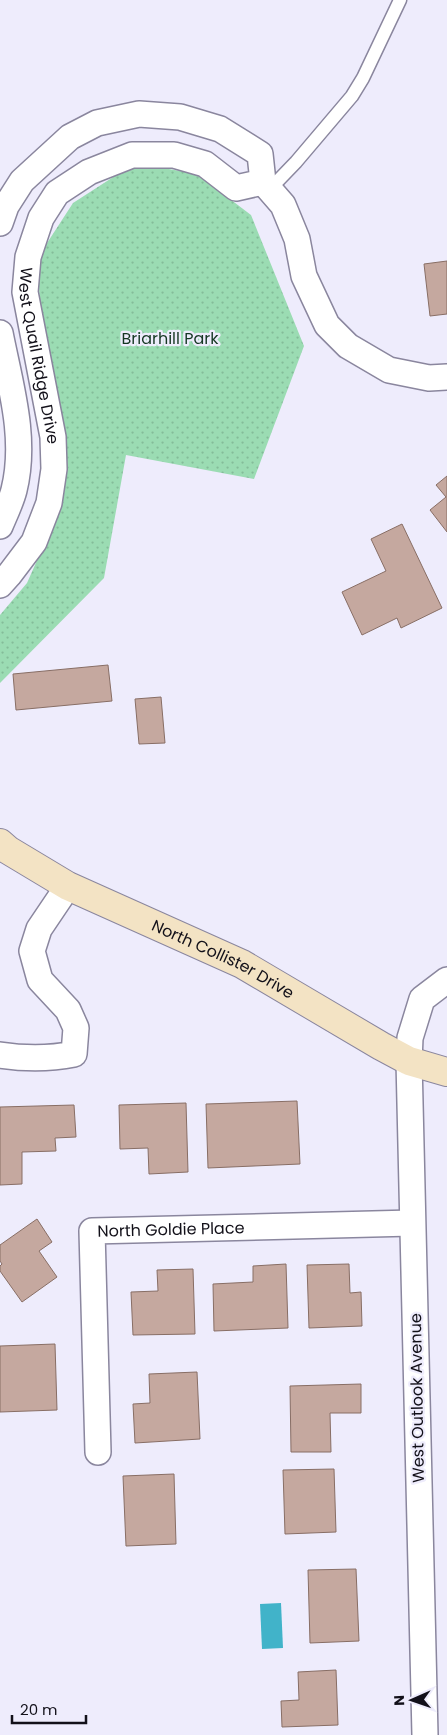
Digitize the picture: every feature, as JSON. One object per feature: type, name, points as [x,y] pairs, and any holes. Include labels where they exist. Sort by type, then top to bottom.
[{"type":"street","points":[[0,224],[6,206],[22,181],[70,137],[97,123],[139,114],[180,117],[220,129],[260,154],[266,186],[283,205],[297,239],[304,276],[327,325],[348,346],[390,370],[429,378],[447,377]]},
{"type":"street","name":"West Quail Ridge Drive","points":[[0,585],[34,542],[49,502],[52,486],[54,469],[53,437],[25,292],[28,257],[42,218],[57,193],[89,172],[132,155],[174,155],[205,164],[236,188],[266,186]]},
{"type":"street","name":"West Quail Ridge Drive","points":[[0,333],[17,424],[19,457],[14,490],[0,526]]},
{"type":"street","name":"North Collister Drive","points":[[0,843],[8,850],[68,886],[242,964],[380,1046],[409,1061],[447,1072]]},
{"type":"street","points":[[0,1055],[23,1059],[53,1058],[74,1054],[76,1028],[68,1010],[40,980],[32,951],[40,929],[68,886]]},
{"type":"street","name":"West Outlook Avenue","points":[[425,1735],[409,1061],[410,1038],[422,999],[447,980]]},
{"type":"street","name":"North Goldie Place","points":[[98,1452],[92,1231],[412,1222]]},
{"type":"lane","points":[[266,186],[296,162],[352,96],[363,78],[400,0]]},
{"type":"green space","name":"Briarhill Park","points":[[135,163],[197,174],[251,215],[304,346],[254,479],[126,455],[104,578],[0,683],[0,615],[27,583],[58,513],[67,447],[40,312],[38,257],[73,203]]},
{"type":"water","points":[[281,1603],[283,1648],[262,1649],[260,1604]]},
{"type":"building","points":[[447,261],[447,314],[430,316],[424,264]]},
{"type":"building","points":[[447,476],[447,532],[430,510],[446,497],[436,485]]},
{"type":"building","points":[[402,524],[442,608],[401,628],[397,618],[362,635],[342,592],[386,571],[371,539]]},
{"type":"building","points":[[108,665],[112,701],[16,710],[13,674]]},
{"type":"building","points":[[161,697],[165,743],[139,744],[135,699]]},
{"type":"building","points":[[297,1101],[300,1164],[208,1168],[206,1104]]},
{"type":"building","points":[[186,1103],[188,1172],[149,1174],[148,1148],[120,1149],[119,1105]]},
{"type":"building","points":[[74,1105],[76,1137],[55,1138],[56,1151],[22,1152],[22,1184],[0,1185],[0,1107]]},
{"type":"building","points":[[37,1219],[52,1242],[39,1251],[57,1277],[22,1302],[0,1271],[2,1264],[0,1261],[0,1245]]},
{"type":"building","points":[[286,1264],[288,1328],[214,1331],[213,1284],[253,1282],[253,1266]]},
{"type":"building","points":[[349,1264],[350,1293],[361,1292],[362,1326],[309,1328],[307,1265]]},
{"type":"building","points":[[193,1269],[195,1334],[133,1335],[131,1292],[158,1291],[157,1270]]},
{"type":"building","points":[[55,1344],[57,1410],[0,1412],[0,1346]]},
{"type":"building","points":[[197,1372],[200,1439],[135,1443],[133,1404],[150,1403],[149,1374]]},
{"type":"building","points":[[361,1384],[361,1413],[330,1413],[331,1452],[291,1452],[290,1386]]},
{"type":"building","points":[[334,1469],[336,1532],[285,1534],[283,1470]]},
{"type":"building","points":[[174,1474],[176,1544],[126,1546],[123,1476]]},
{"type":"building","points":[[356,1569],[359,1641],[310,1643],[308,1570]]},
{"type":"building","points":[[336,1670],[338,1725],[282,1727],[281,1701],[299,1700],[298,1672]]}]
